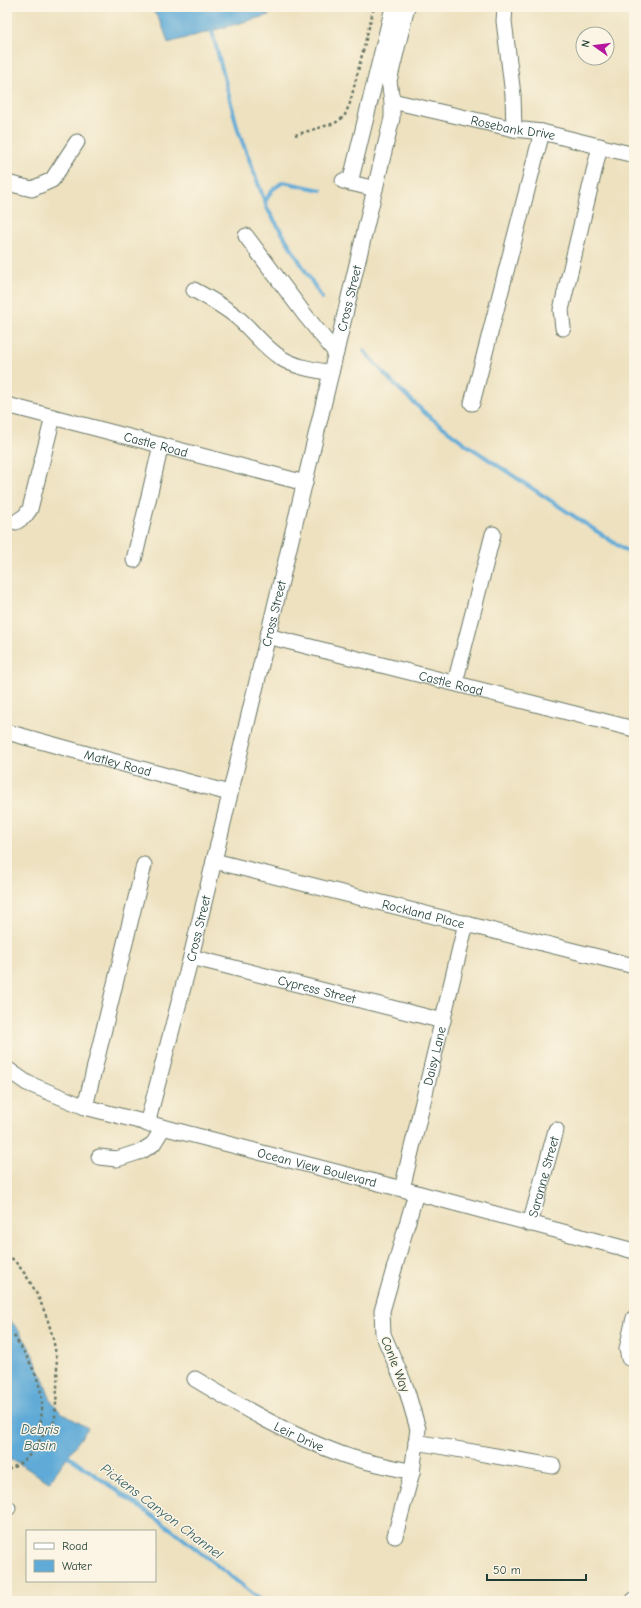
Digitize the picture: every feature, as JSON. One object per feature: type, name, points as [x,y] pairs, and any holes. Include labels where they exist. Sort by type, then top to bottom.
[{"type":"street","points":[[375,189],[347,182],[393,7]]},
{"type":"street","name":"Cross Street","points":[[147,1124],[191,957],[392,118],[392,101],[389,81],[407,7]]},
{"type":"street","points":[[505,7],[504,21],[513,95],[514,129]]},
{"type":"street","name":"Rosebank Drive","points":[[392,101],[514,129],[542,132],[634,155]]},
{"type":"street","points":[[472,403],[542,132]]},
{"type":"street","points":[[7,183],[32,188],[52,180],[77,142]]},
{"type":"street","points":[[563,328],[561,310],[600,146]]},
{"type":"street","points":[[246,236],[305,315],[336,353]]},
{"type":"street","points":[[194,290],[214,301],[238,319],[266,348],[282,359],[298,366],[331,373]]},
{"type":"street","name":"Castle Road","points":[[7,405],[305,483]]},
{"type":"street","points":[[16,522],[25,516],[30,509],[53,417]]},
{"type":"street","points":[[134,560],[161,446]]},
{"type":"street","points":[[455,683],[492,534]]},
{"type":"street","name":"Castle Road","points":[[268,636],[634,729]]},
{"type":"street","name":"Matley Road","points":[[7,732],[229,794]]},
{"type":"street","name":"Rockland Place","points":[[214,861],[634,966]]},
{"type":"street","points":[[84,1107],[144,865]]},
{"type":"street","name":"Daisy Lane","points":[[402,1188],[466,923]]},
{"type":"street","name":"Cypress Street","points":[[191,957],[443,1021]]},
{"type":"street","name":"Ocean View Boulevard","points":[[7,1069],[27,1083],[84,1107],[402,1188],[634,1251]]},
{"type":"street","points":[[99,1156],[117,1159],[137,1153],[153,1144],[163,1128]]},
{"type":"street","name":"Saranne Street","points":[[530,1224],[556,1130]]},
{"type":"street","name":"Conle Way","points":[[395,1536],[412,1472],[418,1430],[406,1388],[383,1334],[382,1311],[416,1193]]},
{"type":"street","points":[[634,1318],[627,1349],[629,1358],[634,1359]]},
{"type":"street","name":"Leir Drive","points":[[195,1379],[222,1396],[308,1441],[342,1454],[412,1472]]},
{"type":"street","points":[[416,1442],[552,1466]]},
{"type":"path","points":[[295,135],[335,123],[344,117],[350,103],[374,7]]},
{"type":"path","points":[[7,1254],[19,1266],[34,1290],[54,1345],[57,1369],[56,1417],[50,1431],[43,1436],[27,1457],[20,1463],[7,1470]]},
{"type":"path","points":[[14,1336],[26,1355],[40,1388],[42,1401],[40,1424],[43,1436]]},
{"type":"water","points":[[149,7],[268,7],[269,15],[168,43],[161,24]]},
{"type":"water","name":"Debris Basin","points":[[7,1318],[26,1342],[34,1357],[54,1405],[65,1415],[88,1428],[49,1482],[15,1461],[7,1459]]},
{"type":"waterway","points":[[212,31],[238,130],[268,210],[322,298]]},
{"type":"waterway","points":[[265,202],[272,190],[283,182],[321,190]]},
{"type":"waterway","points":[[364,351],[391,381],[426,414],[467,445],[634,556]]},
{"type":"waterway","name":"Pickens Canyon Channel","points":[[64,1453],[171,1529],[262,1601]]}]
